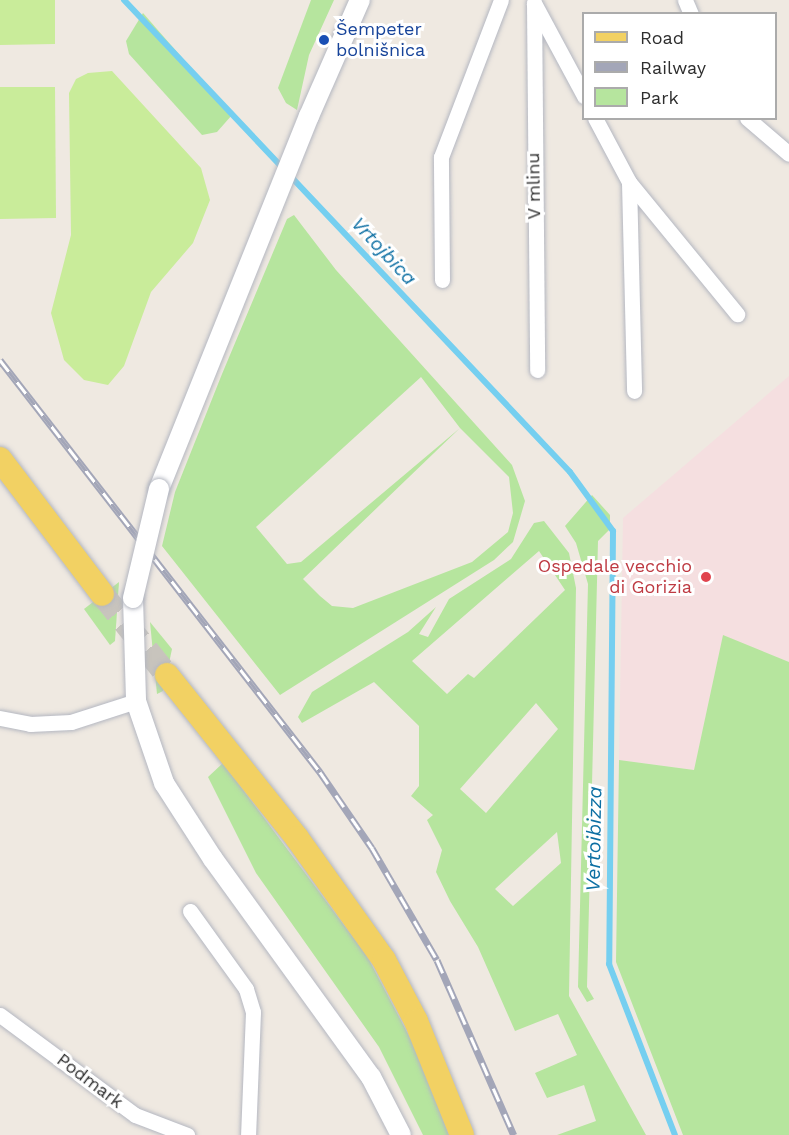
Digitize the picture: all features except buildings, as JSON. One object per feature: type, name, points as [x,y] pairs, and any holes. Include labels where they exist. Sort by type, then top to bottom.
[{"type":"main road","points":[[0,459],[102,594]]},
{"type":"main road","points":[[167,675],[297,838],[373,944],[416,1021],[462,1135]]},
{"type":"street","points":[[360,0],[350,9],[159,489],[133,598],[136,701],[149,747],[179,808],[345,1039],[401,1135]]},
{"type":"street","points":[[442,280],[441,157],[501,0]]},
{"type":"street","name":"V mlinu","points":[[534,1],[582,92]]},
{"type":"street","name":"V mlinu","points":[[534,1],[537,370]]},
{"type":"street","points":[[597,120],[629,182],[737,314]]},
{"type":"street","points":[[749,120],[789,154]]},
{"type":"street","points":[[629,182],[634,391]]},
{"type":"street","points":[[0,718],[30,724],[71,722],[136,701]]},
{"type":"street","points":[[190,911],[246,989],[253,1012],[248,1135]]},
{"type":"street","name":"Podmark","points":[[0,1015],[135,1115],[187,1135]]},
{"type":"shaded area","name":"Ospedale vecchio di Gorizia","points":[[789,376],[789,662],[723,636],[694,770],[619,760],[623,518]]},
{"type":"green space","points":[[0,0],[55,0],[55,44],[0,45]]},
{"type":"green space","points":[[311,0],[334,0],[309,55],[297,110],[286,103],[278,88]]},
{"type":"green space","points":[[143,13],[232,115],[217,132],[202,135],[129,54],[126,41]]},
{"type":"green space","points":[[112,71],[201,168],[210,200],[193,243],[151,292],[124,366],[108,385],[84,380],[64,360],[51,313],[71,235],[69,93],[76,79],[88,73]]},
{"type":"green space","points":[[0,87],[55,87],[56,218],[0,219]]},
{"type":"green space","points":[[294,215],[336,270],[512,465],[525,501],[513,542],[494,560],[280,695],[162,546],[175,492],[287,219]],"holes":[[[421,377],[460,428],[301,562],[287,564],[256,527]],[[460,428],[509,477],[513,513],[508,532],[472,562],[353,608],[332,606],[303,579]]]},
{"type":"green space","points":[[592,495],[610,515],[610,529],[598,541],[587,987],[594,999],[587,1002],[578,987],[588,584],[576,543],[565,526]]},
{"type":"green space","points":[[544,521],[569,553],[576,588],[569,996],[646,1135],[557,1135],[596,1121],[584,1085],[547,1098],[535,1073],[577,1055],[558,1014],[515,1031],[478,947],[450,901],[436,872],[442,850],[427,820],[433,815],[411,796],[419,786],[419,726],[374,682],[302,723],[298,717],[312,692],[408,632],[436,607],[419,634],[428,637],[449,599],[511,559],[534,523]],"holes":[[[539,551],[565,590],[474,678],[468,674],[447,694],[412,661]],[[536,703],[558,729],[486,813],[460,789]],[[557,832],[561,863],[513,906],[495,889]]]},
{"type":"green space","points":[[119,582],[115,641],[110,645],[84,609]]},
{"type":"green space","points":[[150,622],[172,649],[163,691],[157,694]]},
{"type":"green space","points":[[723,635],[789,662],[789,1135],[683,1135],[616,962],[619,760],[694,770]]},
{"type":"green space","points":[[223,763],[367,956],[418,1053],[449,1135],[423,1135],[379,1047],[256,873],[208,777]]},
{"type":"waterway","name":"Vrtojbica","points":[[124,0],[570,472],[613,531],[609,964],[675,1135]]},
{"type":"tunnel","points":[[102,594],[167,675]]},
{"type":"railway","points":[[0,360],[320,772],[372,848],[437,960],[514,1135]]},
{"type":"place","name":"Šempeter bolnišnica","points":[[324,40]]},
{"type":"place","name":"Ospedale vecchio di Gorizia","points":[[706,577]]},
{"type":"water label","name":"Vertoibizza","points":[[594,839]]}]
